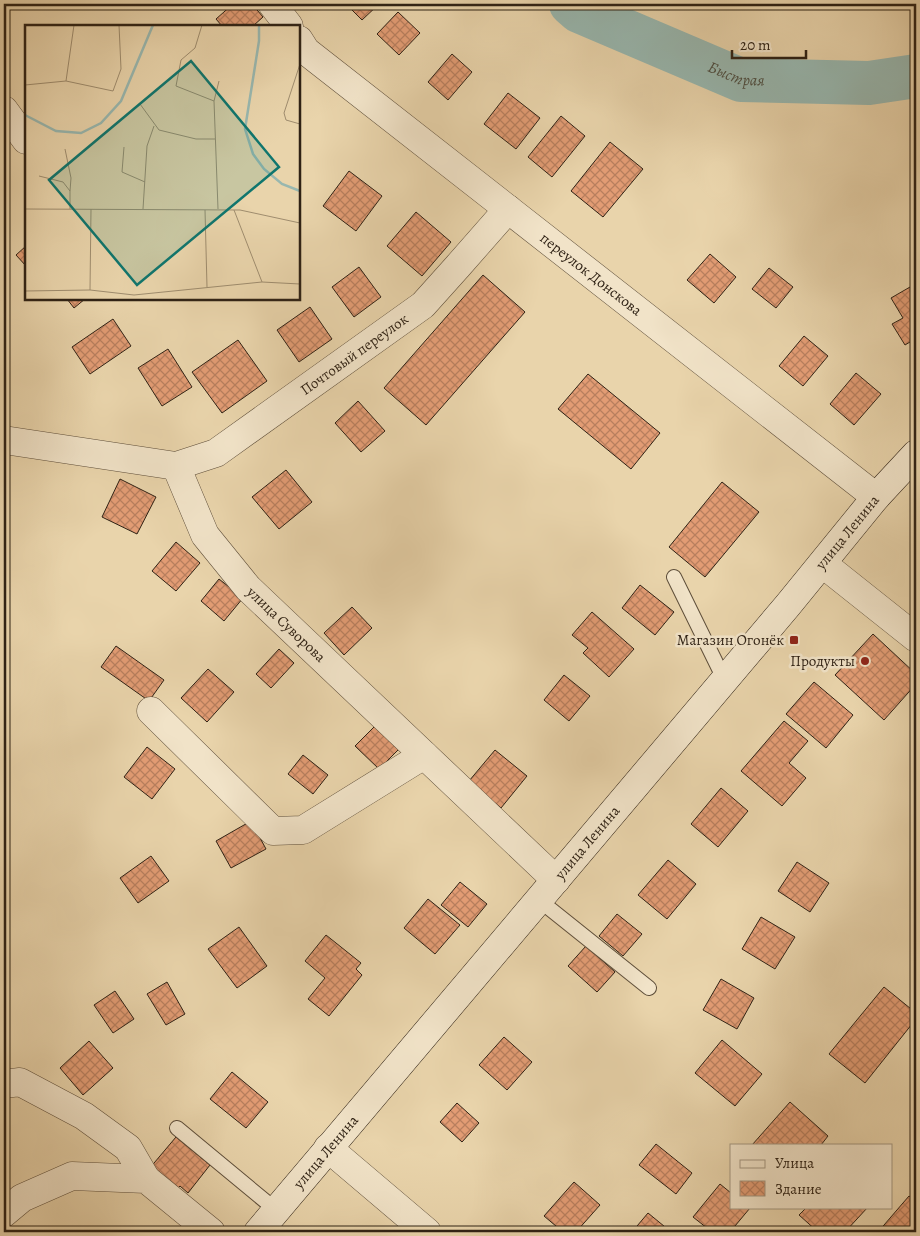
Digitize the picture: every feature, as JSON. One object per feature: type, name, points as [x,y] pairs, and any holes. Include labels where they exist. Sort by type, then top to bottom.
[{"type":"street","points":[[272,4],[288,25]]},
{"type":"street","name":"переулок Донскова","points":[[301,49],[876,497]]},
{"type":"street","points":[[4,110],[25,139]]},
{"type":"street","name":"Почтовый переулок","points":[[176,466],[216,453],[423,305],[508,209]]},
{"type":"street","points":[[4,440],[176,466]]},
{"type":"street","name":"улица Ленина","points":[[258,1232],[823,564],[876,497],[916,454]]},
{"type":"street","name":"улица Суворова","points":[[176,466],[205,535],[248,588],[424,755],[547,890]]},
{"type":"street","points":[[823,564],[916,638]]},
{"type":"street","points":[[151,711],[274,832],[303,830],[424,755]]},
{"type":"street","points":[[4,1084],[20,1082],[84,1116],[128,1148],[146,1179],[211,1232]]},
{"type":"street","points":[[328,1148],[427,1232]]},
{"type":"street","points":[[4,1213],[22,1198],[72,1176],[146,1179]]},
{"type":"lane","points":[[674,577],[725,680]]},
{"type":"lane","points":[[547,890],[649,988]]},
{"type":"lane","points":[[177,1128],[276,1210]]},
{"type":"building","points":[[233,4],[252,4],[263,17],[254,25],[221,25],[216,19]]},
{"type":"building","points":[[346,4],[379,4],[362,20]]},
{"type":"building","points":[[398,12],[420,33],[399,55],[377,34]]},
{"type":"building","points":[[452,54],[472,72],[448,100],[428,82]]},
{"type":"building","points":[[508,93],[540,118],[516,149],[484,124]]},
{"type":"building","points":[[561,116],[585,136],[552,177],[528,157]]},
{"type":"building","points":[[610,142],[643,169],[603,217],[571,191]]},
{"type":"building","points":[[349,171],[382,196],[356,231],[323,206]]},
{"type":"building","points":[[416,212],[451,242],[422,276],[387,246]]},
{"type":"building","points":[[25,247],[25,265],[16,255]]},
{"type":"building","points":[[710,254],[736,277],[714,303],[687,280]]},
{"type":"building","points":[[359,267],[381,297],[354,317],[332,287]]},
{"type":"building","points":[[769,268],[793,287],[776,308],[752,289]]},
{"type":"building","points":[[483,275],[525,312],[426,425],[384,388]]},
{"type":"building","points":[[910,287],[916,297],[916,341],[915,339],[905,345],[892,324],[903,318],[891,298]]},
{"type":"building","points":[[68,300],[84,300],[74,308]]},
{"type":"building","points":[[310,307],[332,339],[299,362],[277,330]]},
{"type":"building","points":[[113,319],[131,346],[90,374],[72,347]]},
{"type":"building","points":[[804,336],[828,356],[803,386],[779,366]]},
{"type":"building","points":[[238,340],[267,381],[222,413],[192,372]]},
{"type":"building","points":[[168,349],[192,387],[162,406],[138,368]]},
{"type":"building","points":[[856,373],[881,394],[854,425],[830,404]]},
{"type":"building","points":[[588,374],[660,433],[631,469],[558,409]]},
{"type":"building","points":[[358,401],[385,431],[361,452],[335,423]]},
{"type":"building","points":[[286,470],[312,502],[279,529],[252,497]]},
{"type":"building","points":[[120,479],[156,497],[137,534],[102,517]]},
{"type":"building","points":[[722,482],[759,512],[705,577],[669,547]]},
{"type":"building","points":[[176,542],[200,563],[176,591],[152,571]]},
{"type":"building","points":[[219,579],[243,598],[224,621],[201,601]]},
{"type":"building","points":[[640,585],[674,612],[655,635],[622,608]]},
{"type":"building","points":[[352,607],[372,628],[344,655],[324,633]]},
{"type":"building","points":[[592,612],[634,649],[609,677],[583,653],[588,648],[572,635]]},
{"type":"building","points":[[873,634],[916,674],[916,684],[884,720],[835,675]]},
{"type":"building","points":[[116,646],[164,680],[149,701],[101,667]]},
{"type":"building","points":[[279,649],[294,663],[271,688],[256,674]]},
{"type":"building","points":[[208,669],[234,692],[207,722],[181,698]]},
{"type":"building","points":[[564,675],[590,696],[569,721],[544,700]]},
{"type":"building","points":[[814,682],[853,715],[826,748],[786,714]]},
{"type":"building","points":[[784,721],[808,741],[789,763],[806,778],[782,806],[741,771]]},
{"type":"building","points":[[377,724],[401,747],[379,769],[355,746]]},
{"type":"building","points":[[147,747],[175,769],[152,799],[124,777]]},
{"type":"building","points":[[495,750],[527,776],[501,808],[469,781]]},
{"type":"building","points":[[303,755],[328,775],[313,794],[288,774]]},
{"type":"building","points":[[721,788],[748,811],[718,847],[691,824]]},
{"type":"building","points":[[251,821],[266,849],[231,868],[216,841]]},
{"type":"building","points":[[151,856],[169,881],[138,903],[120,878]]},
{"type":"building","points":[[668,860],[696,884],[667,919],[638,895]]},
{"type":"building","points":[[797,862],[829,883],[810,912],[778,891]]},
{"type":"building","points":[[460,882],[487,904],[468,927],[441,905]]},
{"type":"building","points":[[428,899],[460,925],[435,954],[404,928]]},
{"type":"building","points":[[617,914],[642,934],[623,956],[599,936]]},
{"type":"building","points":[[761,917],[795,937],[775,969],[742,949]]},
{"type":"building","points":[[239,927],[267,966],[237,988],[208,949]]},
{"type":"building","points":[[326,935],[361,963],[356,969],[362,975],[329,1016],[308,999],[325,978],[305,961]]},
{"type":"building","points":[[586,946],[615,972],[597,992],[568,966]]},
{"type":"building","points":[[721,979],[754,998],[737,1029],[703,1010]]},
{"type":"building","points":[[167,982],[185,1014],[166,1025],[147,994]]},
{"type":"building","points":[[884,987],[916,1013],[916,1019],[865,1083],[829,1054]]},
{"type":"building","points":[[115,991],[134,1019],[113,1033],[94,1005]]},
{"type":"building","points":[[504,1037],[532,1062],[507,1090],[479,1065]]},
{"type":"building","points":[[722,1040],[762,1074],[735,1106],[695,1073]]},
{"type":"building","points":[[89,1041],[113,1068],[83,1095],[60,1068]]},
{"type":"building","points":[[232,1072],[268,1102],[246,1128],[210,1099]]},
{"type":"building","points":[[790,1102],[828,1136],[822,1144],[753,1144]]},
{"type":"building","points":[[457,1103],[479,1123],[462,1142],[440,1122]]},
{"type":"building","points":[[176,1137],[210,1165],[188,1193],[180,1186],[175,1191],[149,1169]]},
{"type":"building","points":[[656,1144],[692,1173],[676,1194],[639,1165]]},
{"type":"building","points":[[574,1182],[600,1205],[576,1232],[563,1232],[544,1216]]},
{"type":"building","points":[[720,1184],[730,1192],[730,1208],[750,1208],[730,1232],[712,1232],[693,1217]]},
{"type":"building","points":[[909,1196],[916,1201],[916,1232],[878,1232]]},
{"type":"building","points":[[806,1208],[867,1208],[845,1232],[818,1232],[799,1215]]},
{"type":"building","points":[[648,1213],[670,1231],[632,1232]]},
{"type":"waterway","name":"Быстрая","points":[[571,4],[579,11],[741,80],[869,83],[916,76]]},
{"type":"place","name":"Магазин Огонёк","points":[[794,640]]},
{"type":"place","name":"Продукты","points":[[865,661]]}]
